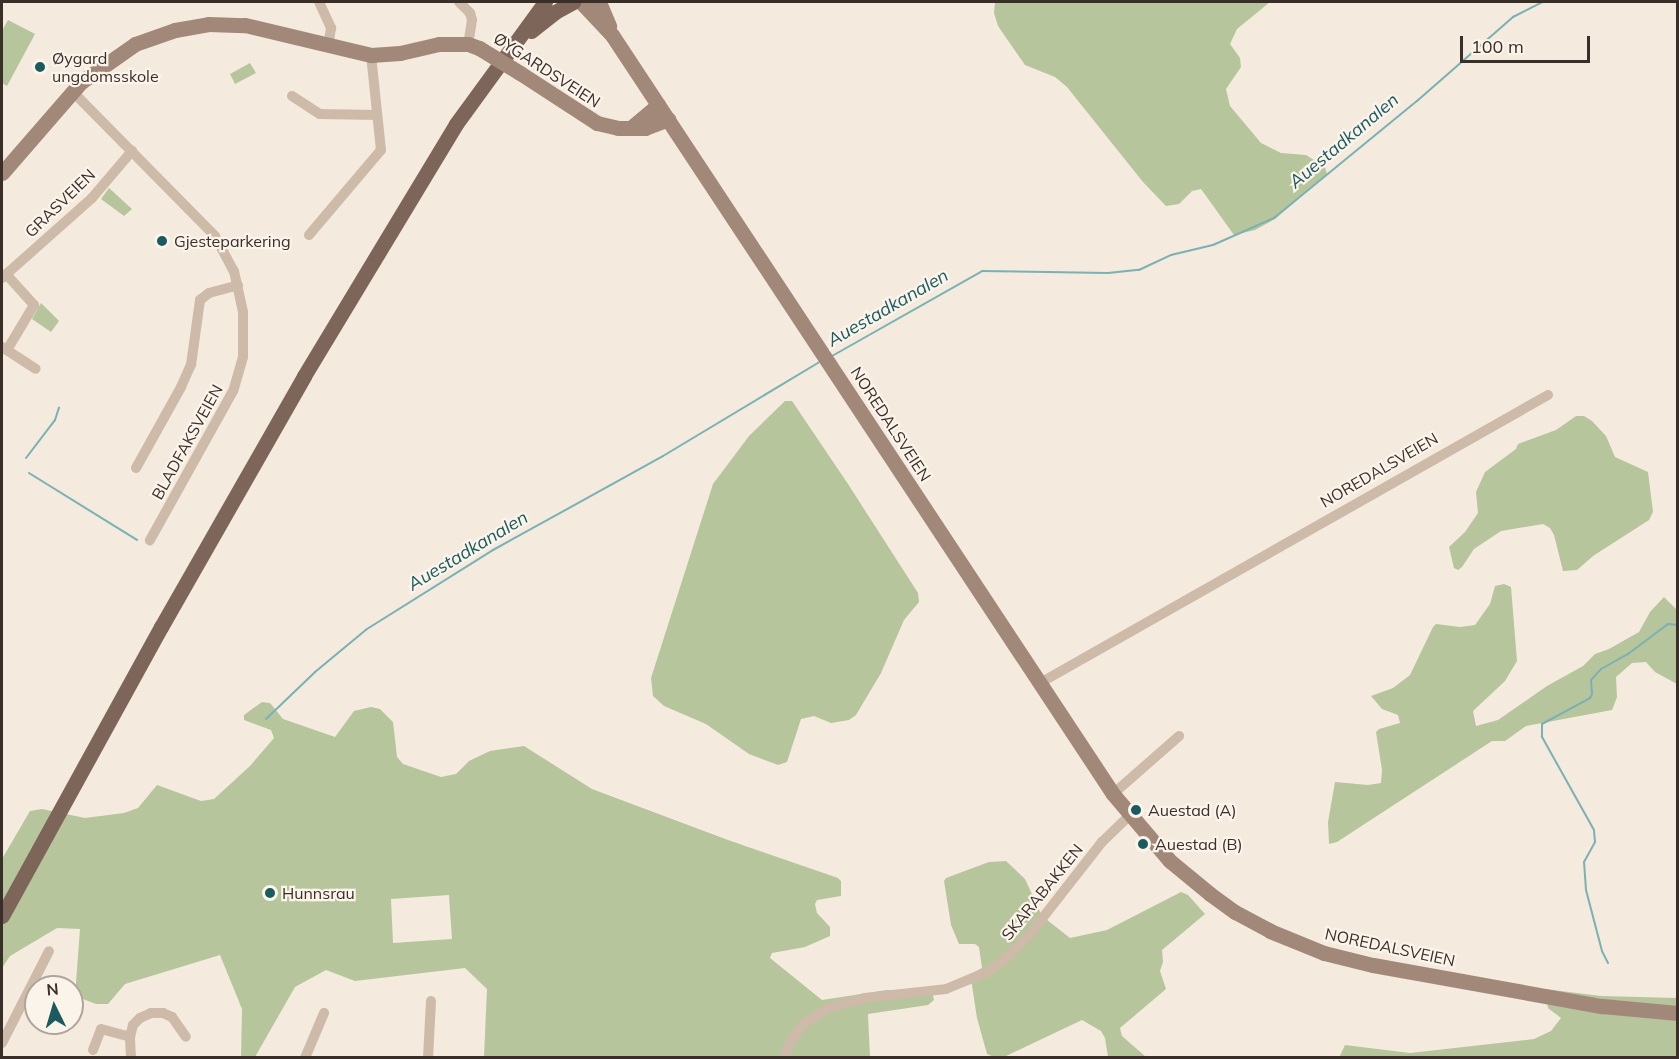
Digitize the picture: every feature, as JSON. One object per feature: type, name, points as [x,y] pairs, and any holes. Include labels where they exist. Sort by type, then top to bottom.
[{"type":"main road","points":[[2,916],[161,627],[304,376],[456,124],[545,2]]},
{"type":"main road","points":[[510,48],[547,17],[573,2]]},
{"type":"main road","name":"NOREDALSVEIEN","points":[[581,2],[612,34]]},
{"type":"main road","name":"NOREDALSVEIEN","points":[[599,2],[612,34],[658,105],[1113,794],[1129,816],[1170,861],[1210,894],[1270,931],[1324,953],[1373,965],[1591,1004],[1677,1013]]},
{"type":"main road","name":"ØYGARDSVEIEN","points":[[2,173],[72,91],[101,66],[135,44],[187,27],[219,24],[245,25],[371,55],[400,53],[439,44],[473,46],[520,73],[547,93],[597,123],[618,128],[633,126],[645,128],[668,119]]},
{"type":"main road","points":[[633,126],[658,105]]},
{"type":"street","points":[[319,2],[331,28],[328,46]]},
{"type":"street","points":[[459,2],[470,13],[473,46]]},
{"type":"street","points":[[309,235],[381,150],[371,55]]},
{"type":"street","name":"BLADFAKSVEIEN","points":[[72,91],[205,223],[226,254],[238,285],[243,312],[244,340],[237,382],[150,540]]},
{"type":"street","points":[[292,96],[320,114],[377,115]]},
{"type":"street","name":"GRASVEIEN","points":[[4,276],[92,198],[132,151]]},
{"type":"street","points":[[4,276],[34,305],[4,349],[36,369]]},
{"type":"street","name":"BLADFAKSVEIEN","points":[[136,468],[191,365],[200,300],[209,293],[238,285]]},
{"type":"street","name":"NOREDALSVEIEN","points":[[1040,683],[1548,394]]},
{"type":"street","points":[[1113,794],[1179,736]]},
{"type":"street","name":"SKARABAKKEN","points":[[784,1058],[791,1041],[802,1025],[828,1008],[865,998],[946,989],[976,978],[1004,960],[1030,934],[1109,834],[1129,816]]},
{"type":"street","points":[[2,1043],[49,951]]},
{"type":"street","points":[[428,1058],[431,1001]]},
{"type":"street","points":[[305,1058],[324,1012]]},
{"type":"street","points":[[131,1058],[130,1037],[133,1025],[140,1018],[151,1013],[163,1013],[179,1023],[186,1037]]},
{"type":"street","points":[[93,1050],[100,1029],[130,1037]]},
{"type":"green space","points":[[995,2],[1270,2],[1237,29],[1230,44],[1240,58],[1241,67],[1226,89],[1230,106],[1261,143],[1281,153],[1306,155],[1325,167],[1327,174],[1275,219],[1255,230],[1234,235],[1201,189],[1192,191],[1179,204],[1166,206],[1143,182],[1067,87],[1055,77],[1025,65],[998,26],[994,13]]},
{"type":"green space","points":[[8,20],[35,34],[7,86],[2,83],[2,31]]},
{"type":"green space","points":[[250,63],[256,73],[235,84],[230,74]]},
{"type":"green space","points":[[109,188],[132,209],[124,216],[101,199]]},
{"type":"green space","points":[[41,303],[59,321],[51,332],[32,319]]},
{"type":"green space","points":[[785,401],[792,401],[848,484],[918,593],[919,602],[904,620],[881,673],[856,715],[849,720],[831,723],[814,716],[801,719],[787,762],[778,765],[749,754],[706,724],[664,706],[653,696],[651,678],[713,484],[749,436]]},
{"type":"green space","points":[[1576,416],[1584,416],[1592,421],[1606,436],[1615,457],[1648,472],[1653,512],[1649,520],[1593,556],[1577,570],[1563,571],[1554,535],[1550,528],[1543,524],[1501,531],[1474,549],[1462,567],[1458,570],[1454,568],[1449,547],[1465,532],[1478,513],[1476,492],[1485,472],[1516,449],[1518,444],[1556,430]]},
{"type":"green space","points":[[1504,584],[1511,587],[1517,661],[1505,681],[1473,711],[1476,726],[1498,720],[1547,686],[1583,666],[1595,654],[1639,632],[1650,612],[1664,597],[1677,610],[1677,684],[1655,672],[1646,662],[1632,663],[1616,677],[1617,697],[1612,710],[1526,726],[1505,741],[1492,741],[1337,842],[1329,844],[1328,822],[1335,782],[1368,785],[1381,783],[1382,770],[1376,732],[1400,723],[1398,715],[1382,709],[1371,696],[1393,688],[1410,675],[1436,624],[1460,627],[1475,625],[1490,604],[1495,586]]},
{"type":"green space","points":[[262,702],[270,703],[283,719],[335,737],[354,711],[371,707],[380,709],[393,722],[397,757],[403,764],[441,777],[456,774],[469,761],[490,751],[524,746],[592,789],[838,878],[841,881],[841,896],[817,900],[815,904],[817,913],[830,927],[830,936],[805,947],[772,953],[770,958],[822,1000],[887,990],[932,992],[934,1000],[928,1005],[868,1014],[870,1057],[484,1057],[487,989],[465,968],[355,981],[326,970],[295,987],[255,1057],[241,1058],[242,1009],[220,955],[125,984],[108,1004],[96,1004],[84,999],[84,975],[77,975],[80,929],[57,928],[10,956],[2,968],[2,859],[30,811],[42,809],[85,818],[124,813],[138,808],[157,785],[201,801],[214,799],[250,766],[274,738],[271,730],[244,720],[244,715]],"holes":[[[449,895],[452,939],[393,943],[391,899]]]},
{"type":"green space","points":[[1006,861],[1025,879],[1042,916],[1070,938],[1107,930],[1181,892],[1188,895],[1205,914],[1162,950],[1163,962],[1160,971],[1166,989],[1120,1028],[1122,1036],[1146,1057],[1108,1057],[1105,1038],[1101,1031],[1082,1020],[1004,1057],[987,1054],[977,1018],[971,979],[971,974],[982,968],[979,947],[975,944],[959,944],[951,925],[944,881],[946,878],[989,862]]},
{"type":"green space","points":[[1545,989],[1601,996],[1677,998],[1677,1057],[1339,1058],[1345,1045],[1410,1053],[1534,1039],[1551,1031],[1561,1018],[1548,1008]]},
{"type":"waterway","name":"Auestadkanalen","points":[[832,356],[982,271],[1108,273],[1139,270],[1171,255],[1213,245],[1274,218],[1417,101],[1513,17],[1543,2]]},
{"type":"waterway","name":"Auestadkanalen","points":[[266,719],[315,672],[367,629],[493,550],[663,456],[821,361]]},
{"type":"waterway","points":[[26,458],[55,420],[59,408]]},
{"type":"waterway","points":[[29,473],[137,540]]},
{"type":"waterway","points":[[1608,963],[1602,951],[1586,890],[1584,862],[1595,842],[1594,830],[1542,737],[1542,724],[1590,698],[1591,680],[1601,669],[1628,654],[1668,624],[1678,625]]},
{"type":"place","name":"Øygard ungdomsskole","points":[[40,67]]},
{"type":"place","name":"Gjesteparkering","points":[[162,241]]},
{"type":"place","name":"Auestad (A)","points":[[1136,810]]},
{"type":"place","name":"Auestad (B)","points":[[1143,844]]},
{"type":"place","name":"Hunnsrau","points":[[270,893]]}]
